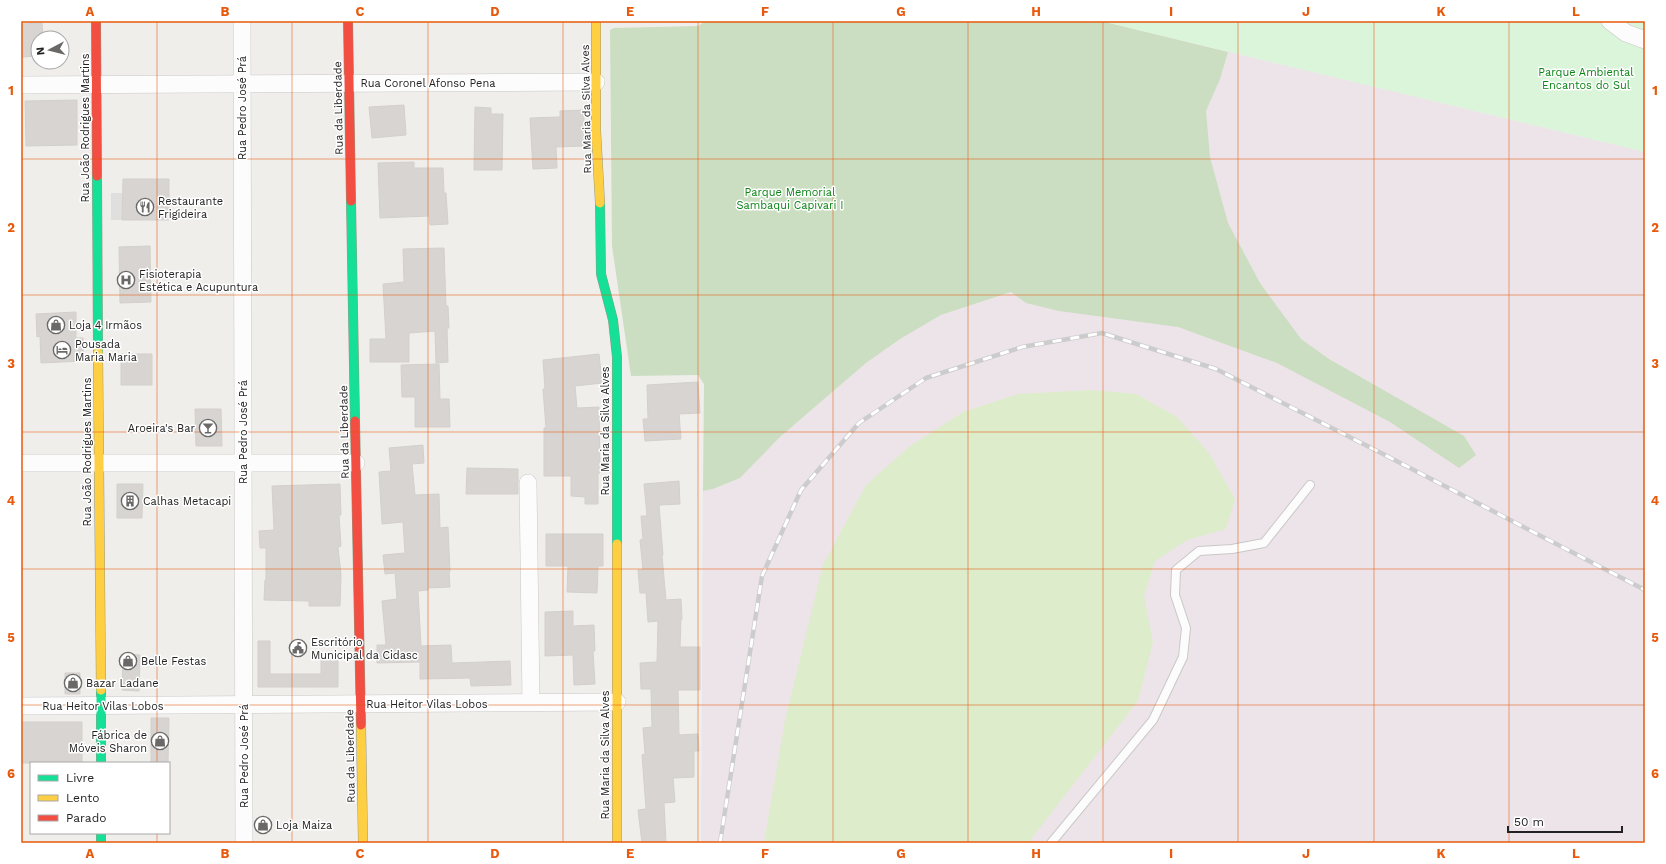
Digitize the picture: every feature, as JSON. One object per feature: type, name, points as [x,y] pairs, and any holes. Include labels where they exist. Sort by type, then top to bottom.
[{"type":"street","name":"Rua João Rodrigues Martins","points":[[96,21],[101,762]]},
{"type":"street","name":"Rua Pedro José Prá","points":[[242,21],[244,843]]},
{"type":"street","name":"Rua da Liberdade","points":[[348,21],[363,843]]},
{"type":"street","name":"Rua Maria da Silva Alves","points":[[596,21],[596,131],[600,192],[601,274],[613,320],[617,357],[617,843]]},
{"type":"street","points":[[1610,21],[1626,33],[1645,40]]},
{"type":"street","name":"Rua Coronel Afonso Pena","points":[[21,85],[596,82]]},
{"type":"street","points":[[21,463],[356,463]]},
{"type":"street","points":[[528,483],[531,703]]},
{"type":"street","name":"Rua Heitor Vilas Lobos","points":[[21,706],[617,702]]},
{"type":"lane","points":[[1050,843],[1153,720],[1183,657],[1186,628],[1175,595],[1176,570],[1199,551],[1232,549],[1264,543],[1310,485]]},
{"type":"shaded area","points":[[965,21],[1101,21],[1645,152],[1645,843],[701,843],[703,491],[713,489],[740,478],[780,437],[866,363],[900,339],[941,315],[1012,292]]},
{"type":"shaded area","points":[[111,193],[122,193],[122,220],[111,220]]},
{"type":"green space","name":"Parque Memorial Sambaqui Capivari I","points":[[706,21],[1101,21],[1228,52],[1220,79],[1206,111],[1210,157],[1228,223],[1260,283],[1301,339],[1329,359],[1464,436],[1476,455],[1459,468],[1390,422],[1277,363],[1178,327],[1059,311],[1026,303],[1011,292],[941,315],[900,339],[866,363],[780,437],[740,478],[713,489],[703,491],[704,384],[698,375],[631,376],[612,246],[610,30],[614,28],[698,26]]},
{"type":"green space","name":"Parque Ambiental Encantos do Sul","points":[[1101,21],[1645,21],[1645,152]]},
{"type":"green space","points":[[1092,390],[1136,394],[1177,417],[1209,453],[1235,499],[1226,529],[1187,540],[1155,561],[1144,596],[1153,642],[1138,701],[1028,843],[764,843],[785,720],[823,565],[866,485],[910,446],[963,412],[1018,394]]},
{"type":"building","points":[[42,23],[42,30],[30,30],[30,56],[21,57],[21,24]]},
{"type":"building","points":[[77,100],[77,145],[26,146],[25,101]]},
{"type":"building","points":[[404,105],[406,135],[372,138],[369,107]]},
{"type":"building","points":[[475,107],[491,108],[491,114],[503,114],[502,170],[474,170]]},
{"type":"building","points":[[584,110],[584,146],[556,147],[557,168],[533,169],[530,118],[560,117],[560,111]]},
{"type":"building","points":[[414,162],[414,168],[443,168],[444,193],[446,193],[448,224],[430,225],[429,216],[380,218],[378,163]]},
{"type":"building","name":"Restaurante Frigideira","points":[[123,179],[169,179],[169,220],[122,220]]},
{"type":"building","points":[[150,246],[151,302],[120,303],[119,247]]},
{"type":"building","points":[[444,248],[446,306],[448,306],[449,328],[447,328],[448,362],[436,363],[435,331],[409,333],[409,362],[370,362],[370,339],[386,339],[383,284],[404,282],[403,249]]},
{"type":"building","points":[[76,312],[76,338],[83,338],[84,361],[41,363],[40,336],[37,337],[36,314]]},
{"type":"building","points":[[121,354],[152,354],[152,385],[121,385]]},
{"type":"building","points":[[599,354],[602,383],[575,386],[577,408],[599,407],[600,473],[598,473],[598,504],[585,504],[585,497],[571,496],[571,476],[544,476],[544,428],[546,428],[543,389],[545,389],[543,360]]},
{"type":"building","points":[[439,364],[440,399],[449,399],[450,427],[415,427],[415,397],[402,397],[401,365]]},
{"type":"building","points":[[698,382],[700,413],[679,414],[681,439],[645,441],[643,419],[648,419],[647,385]]},
{"type":"building","name":"Aroeira's Bar","points":[[195,409],[221,409],[222,446],[196,446]]},
{"type":"building","points":[[423,445],[424,463],[412,464],[415,495],[439,494],[440,528],[448,527],[450,587],[428,588],[428,590],[418,591],[421,646],[451,645],[452,663],[510,661],[511,685],[471,686],[470,678],[420,679],[420,662],[377,663],[377,645],[386,645],[382,601],[397,599],[395,573],[385,574],[383,555],[405,553],[403,522],[382,524],[379,472],[391,471],[389,448]]},
{"type":"building","points":[[467,468],[518,469],[518,494],[466,494]]},
{"type":"building","points":[[679,481],[680,504],[659,505],[662,556],[666,600],[681,599],[682,619],[680,647],[700,647],[700,690],[678,690],[679,735],[698,734],[699,751],[694,751],[694,777],[673,778],[675,802],[664,803],[666,843],[642,843],[638,810],[646,809],[642,755],[645,754],[643,728],[652,727],[651,689],[641,689],[640,663],[657,662],[658,621],[648,622],[646,593],[640,593],[638,570],[643,570],[640,540],[643,539],[641,516],[647,516],[644,484]]},
{"type":"building","name":"Calhas Metacapi","points":[[117,484],[143,484],[142,518],[117,518]]},
{"type":"building","points":[[340,484],[341,515],[339,515],[341,546],[338,547],[341,575],[340,606],[309,606],[309,601],[264,600],[266,580],[266,548],[260,548],[259,531],[274,530],[272,486]]},
{"type":"building","points":[[546,534],[603,534],[603,566],[598,566],[597,593],[567,592],[568,566],[546,566]]},
{"type":"building","points":[[573,611],[573,626],[594,625],[595,651],[593,651],[595,684],[574,685],[573,655],[545,656],[545,612]]},
{"type":"building","points":[[258,641],[270,641],[270,674],[321,674],[321,657],[338,657],[338,687],[258,687]]},
{"type":"building","points":[[123,654],[140,655],[139,691],[122,690]]},
{"type":"building","name":"Bazar Ladane","points":[[65,673],[80,673],[80,694],[65,694]]},
{"type":"building","name":"Fábrica de Móveis Sharon","points":[[151,718],[169,718],[168,762],[151,762]]},
{"type":"building","points":[[21,722],[82,722],[82,762],[21,763]]},
{"type":"railway","points":[[720,843],[762,576],[801,490],[859,423],[926,378],[1022,347],[1102,333],[1216,369],[1645,590]]},
{"type":"traffic: fast","points":[[97,176],[98,352]]},
{"type":"traffic: fast","points":[[351,201],[355,421]]},
{"type":"traffic: fast","points":[[600,203],[601,274],[613,320],[617,357],[617,544]]},
{"type":"traffic: fast","points":[[101,690],[101,762]]},
{"type":"traffic: fast","points":[[101,834],[101,843]]},
{"type":"traffic: slow","points":[[596,21],[596,131],[600,203]]},
{"type":"traffic: slow","points":[[98,352],[101,690]]},
{"type":"traffic: slow","points":[[617,544],[617,843]]},
{"type":"traffic: slow","points":[[361,725],[363,843]]},
{"type":"traffic: jam","points":[[96,21],[97,176]]},
{"type":"traffic: jam","points":[[348,21],[351,201]]},
{"type":"traffic: jam","points":[[355,421],[361,725]]},
{"type":"place","name":"Restaurante Frigideira","points":[[145,207]]},
{"type":"place","name":"Fisioterapia Estética e Acupuntura","points":[[126,280]]},
{"type":"place","name":"Loja 4 Irmãos","points":[[56,325]]},
{"type":"place","name":"Pousada Maria Maria","points":[[62,350]]},
{"type":"place","name":"Aroeira's Bar","points":[[208,428]]},
{"type":"place","name":"Calhas Metacapi","points":[[130,501]]},
{"type":"place","name":"Escritório Municipal da Cidasc","points":[[298,648]]},
{"type":"place","name":"Belle Festas","points":[[128,661]]},
{"type":"place","name":"Bazar Ladane","points":[[73,683]]},
{"type":"place","name":"Fábrica de Móveis Sharon","points":[[160,741]]},
{"type":"place","name":"Loja Maiza","points":[[263,825]]}]
